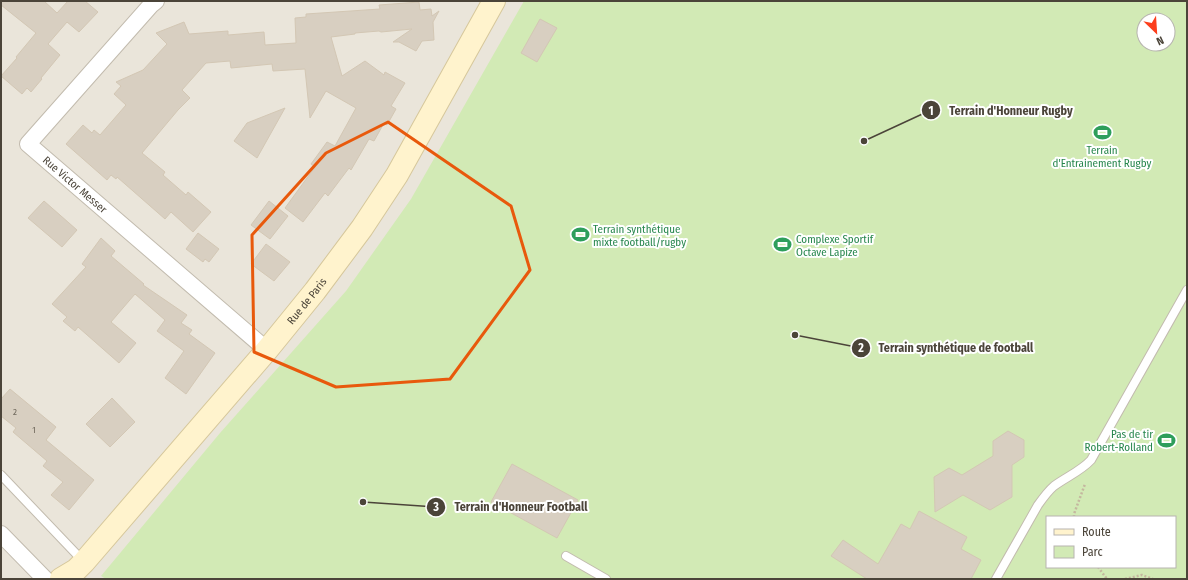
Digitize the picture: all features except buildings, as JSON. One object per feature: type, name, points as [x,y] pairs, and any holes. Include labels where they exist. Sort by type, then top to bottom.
[{"type":"main road","name":"Rue de Paris","points":[[67,574],[267,350],[315,291],[362,228],[397,175],[494,1]]},
{"type":"street","name":"Rue Victor Messer","points":[[156,1],[28,144],[267,350]]},
{"type":"street","points":[[1,534],[67,574]]},
{"type":"lane","points":[[996,579],[1045,495],[1054,486],[1086,466],[1091,460],[1187,290]]},
{"type":"lane","points":[[1,475],[67,574]]},
{"type":"lane","points":[[566,556],[606,579]]},
{"type":"path","points":[[1074,516],[1091,460]]},
{"type":"path","points":[[1099,568],[1107,579]]},
{"type":"path","points":[[1125,579],[1142,575],[1152,579]]},
{"type":"highlighted area","points":[[388,122],[511,206],[530,270],[450,379],[336,387],[254,352],[252,235],[326,153]]},
{"type":"shaded area","name":"Complexe Sportif Octave Lapize","points":[[1,1],[1187,1],[1187,579],[1,579]]},
{"type":"green space","name":"Complexe Sportif Octave Lapize","points":[[524,1],[1187,1],[1187,579],[106,579],[101,576],[220,433],[346,291],[411,199]]},
{"type":"place","name":"Terrain d'Entrainement Rugby","points":[[1102,132]]},
{"type":"place","name":"Terrain d'Honneur Rugby","points":[[864,141]]},
{"type":"place","name":"Terrain synthétique mixte football/rugby","points":[[580,235]]},
{"type":"place","name":"Complexe Sportif Octave Lapize","points":[[783,245]]},
{"type":"place","name":"Terrain synthétique de football","points":[[795,335]]},
{"type":"place","name":"Pas de tir Robert-Rolland","points":[[1166,440]]},
{"type":"place","name":"Terrain d'Honneur Football","points":[[363,502]]}]
